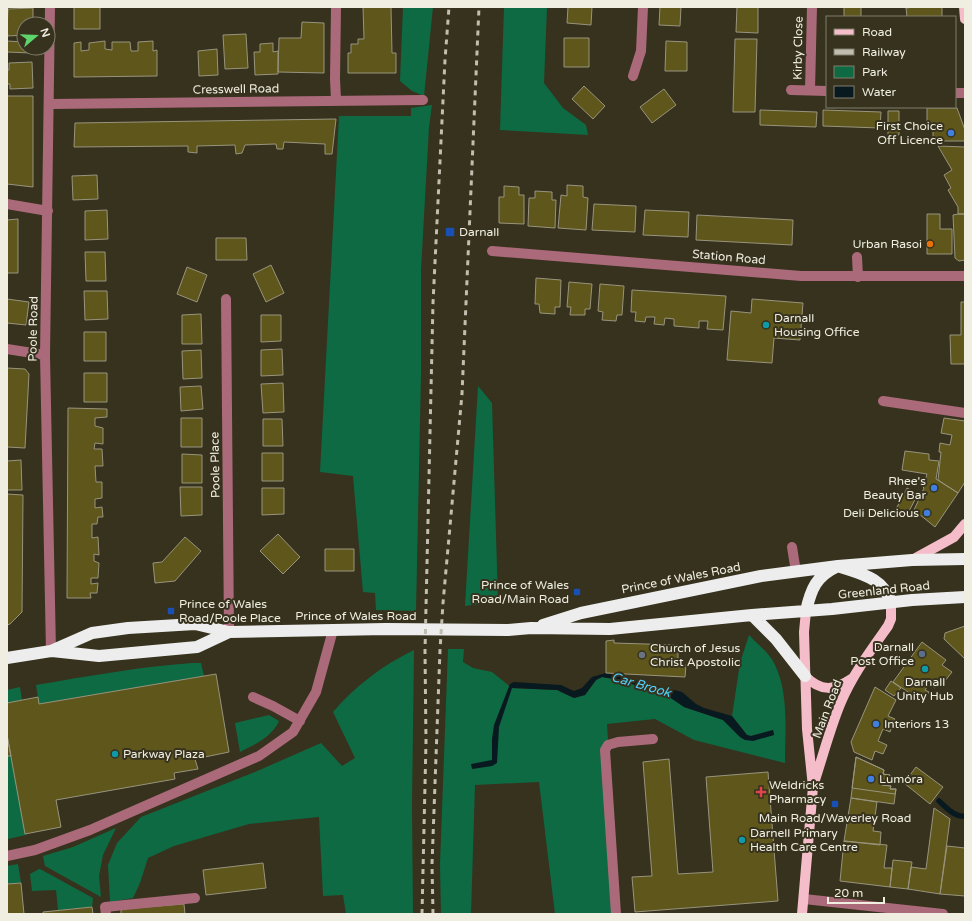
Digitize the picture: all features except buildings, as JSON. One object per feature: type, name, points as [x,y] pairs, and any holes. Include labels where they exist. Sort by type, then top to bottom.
[{"type":"highway","points":[[806,611],[810,592],[819,579],[828,571],[838,566],[912,560],[965,559]]},
{"type":"highway","name":"Prince of Wales Road","points":[[531,628],[581,613],[761,576],[838,566]]},
{"type":"highway","points":[[838,566],[872,578],[888,594],[891,602]]},
{"type":"highway","name":"Greenland Road","points":[[806,611],[891,602],[965,597]]},
{"type":"highway","name":"Prince of Wales Road","points":[[7,658],[51,651],[92,633],[128,628],[195,624],[229,632],[334,630],[508,630],[531,628],[610,629],[752,614],[806,611]]},
{"type":"highway","points":[[752,614],[776,639],[805,676]]},
{"type":"highway","name":"Prince of Wales Road","points":[[51,651],[99,656],[197,646],[229,632]]},
{"type":"main road","points":[[964,7],[965,19]]},
{"type":"main road","points":[[912,560],[954,537],[965,524]]},
{"type":"main road","name":"Main Road","points":[[813,787],[834,718],[853,678],[888,626],[891,619],[891,602]]},
{"type":"main road","name":"Main Road","points":[[802,914],[813,787],[806,730],[804,632],[806,611]]},
{"type":"main road","points":[[805,676],[814,684],[824,688],[836,687],[853,678]]},
{"type":"street","name":"Poole Road","points":[[50,7],[50,104],[45,355],[51,651]]},
{"type":"street","points":[[336,7],[336,100]]},
{"type":"street","points":[[633,76],[641,51],[643,7]]},
{"type":"street","name":"Kirby Close","points":[[810,90],[812,7]]},
{"type":"street","name":"Kirby Close","points":[[791,90],[826,91]]},
{"type":"street","name":"Cresswell Road","points":[[50,104],[423,100]]},
{"type":"street","points":[[7,204],[48,211]]},
{"type":"street","name":"Station Road","points":[[492,251],[524,252],[801,276],[965,276]]},
{"type":"street","points":[[857,257],[858,277]]},
{"type":"street","name":"Poole Place","points":[[226,299],[229,632]]},
{"type":"street","points":[[7,349],[45,355]]},
{"type":"street","points":[[883,401],[965,413]]},
{"type":"street","points":[[792,547],[796,572]]},
{"type":"street","points":[[7,856],[35,850],[90,830],[259,756],[293,732],[300,721],[316,692],[334,630]]},
{"type":"street","points":[[252,697],[273,706],[300,721]]},
{"type":"street","points":[[616,914],[605,750],[608,745],[618,742],[653,740]]},
{"type":"street","points":[[106,914],[105,908],[195,898]]},
{"type":"street","points":[[804,899],[943,914]]},
{"type":"green space","points":[[403,7],[433,7],[424,96],[412,91],[400,81]]},
{"type":"green space","points":[[504,7],[547,7],[544,83],[563,108],[586,125],[588,135],[500,130]]},
{"type":"green space","points":[[432,105],[429,127],[421,270],[421,375],[416,611],[376,610],[375,593],[363,592],[353,476],[320,472],[339,116],[411,116],[411,108]]},
{"type":"green space","points":[[478,386],[492,403],[498,601],[465,606]]},
{"type":"green space","points":[[749,635],[773,661],[779,676],[784,700],[786,726],[785,763],[694,740],[655,719],[607,724],[619,914],[555,914],[539,782],[475,785],[471,914],[441,914],[440,864],[448,649],[464,649],[463,662],[473,668],[492,672],[512,688],[557,690],[574,698],[585,695],[596,680],[602,677],[620,680],[668,696],[684,707],[723,720],[745,740],[774,735],[773,730],[751,736],[747,735],[732,716],[740,663]]},
{"type":"green space","points":[[414,650],[412,807],[413,914],[346,914],[343,895],[323,896],[319,817],[249,824],[174,846],[148,858],[140,883],[133,898],[110,902],[108,865],[117,843],[141,817],[255,772],[321,743],[342,766],[355,758],[333,712],[351,693],[370,677],[391,662]]},
{"type":"green space","points":[[201,663],[204,676],[39,704],[36,685],[133,669]]},
{"type":"green space","points":[[20,687],[22,700],[7,703],[7,690]]},
{"type":"green space","points":[[269,715],[279,721],[276,727],[262,740],[240,752],[235,723]]},
{"type":"green space","points":[[7,756],[11,756],[26,835],[8,839],[7,832]]},
{"type":"green space","points":[[116,828],[103,855],[99,876],[101,897],[45,866],[43,856],[73,847]]},
{"type":"green space","points":[[18,864],[21,883],[7,884],[7,866]]},
{"type":"green space","points":[[39,869],[93,898],[92,907],[58,910],[56,890],[32,891],[30,874]]},
{"type":"water","points":[[606,673],[682,692],[696,704],[704,708],[732,716],[747,735],[751,736],[773,730],[774,735],[753,741],[745,740],[723,720],[684,707],[668,696],[620,680],[602,677],[596,680],[585,695],[574,698],[557,690],[512,688],[499,727],[497,763],[492,766],[472,769],[471,764],[492,760],[494,725],[510,684],[514,682],[561,685],[574,691],[582,688],[592,677]]},
{"type":"waterway","name":"Car Brook","points":[[939,801],[954,814],[965,816]]},
{"type":"railway","points":[[422,914],[426,742],[425,651],[433,303],[449,7]]},
{"type":"railway","points":[[433,914],[432,864],[440,650],[462,394],[479,7]]},
{"type":"place","name":"First Choice Off Licence","points":[[951,133]]},
{"type":"place","name":"Darnall","points":[[450,232]]},
{"type":"place","name":"Urban Rasoi","points":[[930,244]]},
{"type":"place","name":"Darnall Housing Office","points":[[766,325]]},
{"type":"place","name":"Rhee's Beauty Bar","points":[[934,488]]},
{"type":"place","name":"Deli Delicious","points":[[927,513]]},
{"type":"place","name":"Prince of Wales Road/Main Road","points":[[577,592]]},
{"type":"place","name":"Prince of Wales Road/Poole Place","points":[[171,611]]},
{"type":"place","name":"Darnall Post Office","points":[[922,654]]},
{"type":"place","name":"Church of Jesus Christ Apostolic","points":[[642,655]]},
{"type":"place","name":"Darnall Unity Hub","points":[[925,669]]},
{"type":"place","name":"Interiors 13","points":[[876,724]]},
{"type":"place","name":"Parkway Plaza","points":[[115,754]]},
{"type":"place","name":"Lumóra","points":[[871,779]]},
{"type":"place","name":"Weldricks Pharmacy","points":[[761,792]]},
{"type":"place","name":"Main Road/Waverley Road","points":[[835,804]]},
{"type":"place","name":"Darnell Primary Health Care Centre","points":[[742,840]]}]
